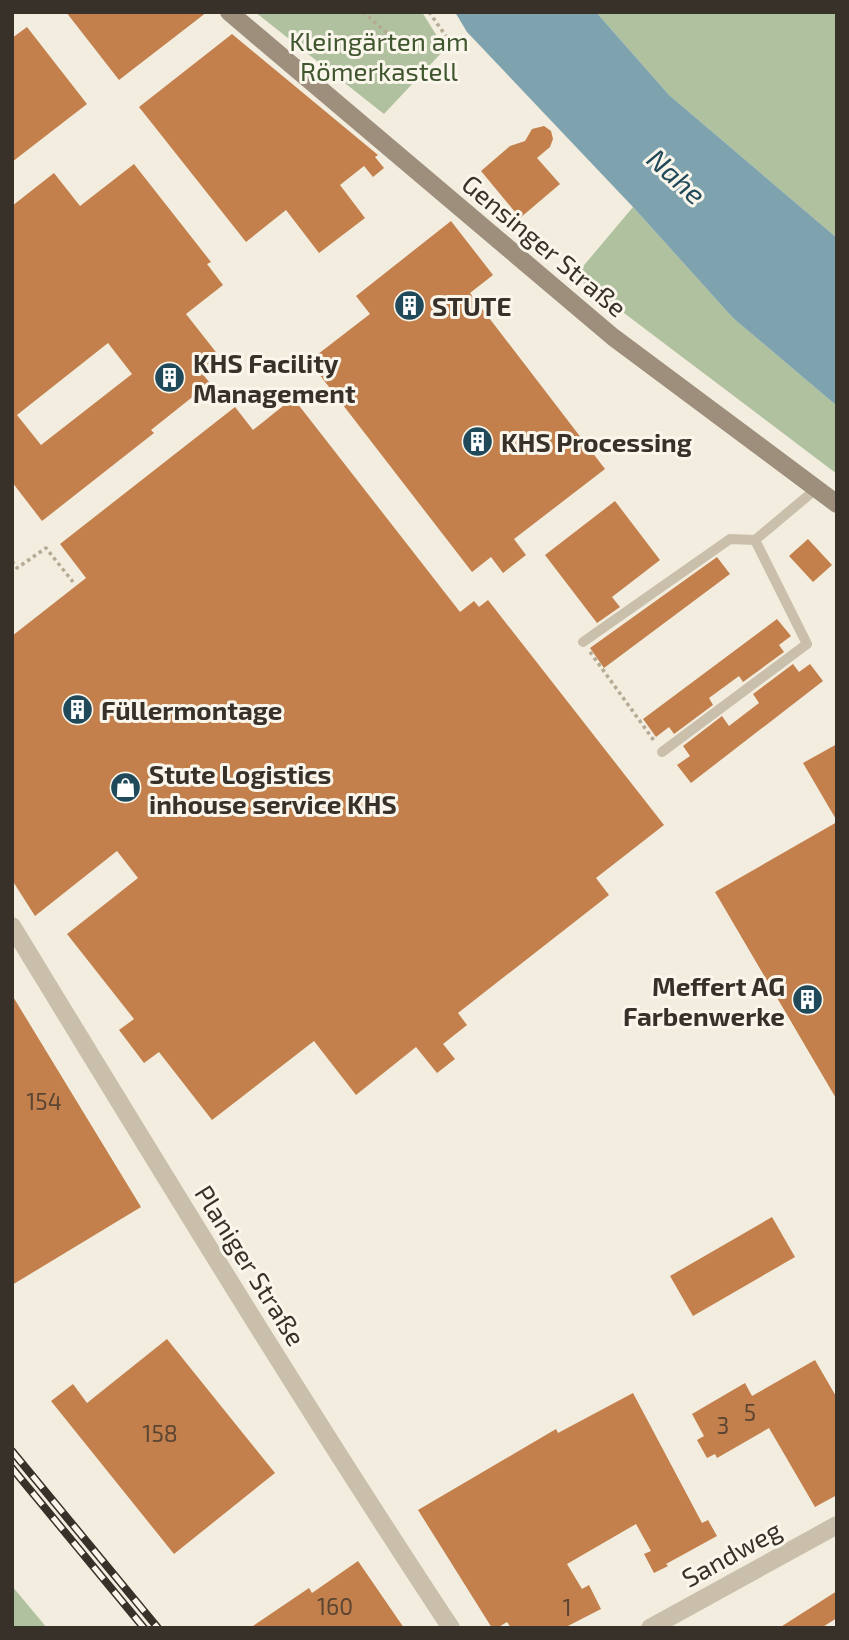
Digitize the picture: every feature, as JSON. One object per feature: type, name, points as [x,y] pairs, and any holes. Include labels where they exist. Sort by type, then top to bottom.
[{"type":"street","name":"Gensinger Straße","points":[[229,12],[613,338],[837,504]]},
{"type":"street","name":"Planiger Straße","points":[[12,926],[206,1244],[451,1628]]},
{"type":"street","name":"Sandweg","points":[[650,1628],[837,1525]]},
{"type":"lane","points":[[583,642],[730,539],[755,540],[816,489]]},
{"type":"lane","points":[[662,752],[807,644],[755,540]]},
{"type":"path","points":[[363,12],[402,46]]},
{"type":"path","points":[[429,12],[448,39]]},
{"type":"path","points":[[12,561],[17,568],[46,548],[73,582]]},
{"type":"path","points":[[583,642],[662,752]]},
{"type":"green space","name":"Kleingärten am Römerkastell","points":[[255,12],[422,12],[445,49],[384,114]]},
{"type":"green space","points":[[596,12],[837,12],[837,238],[669,95]]},
{"type":"green space","points":[[633,207],[733,318],[837,406],[837,474],[575,276]]},
{"type":"green space","points":[[12,1586],[47,1628],[12,1628]]},
{"type":"water","name":"Nahe","points":[[455,12],[596,12],[669,95],[837,238],[837,406],[733,318],[633,207],[467,32]]},
{"type":"building","points":[[66,12],[207,12],[119,80]]},
{"type":"building","points":[[27,27],[87,104],[12,162],[12,38]]},
{"type":"building","points":[[232,34],[378,155],[375,157],[384,168],[373,177],[364,166],[340,185],[365,218],[319,253],[286,210],[246,242],[139,107]]},
{"type":"building","points":[[544,126],[551,131],[553,139],[550,147],[537,158],[560,184],[520,218],[481,171],[510,146],[525,141],[532,129]]},
{"type":"building","points":[[134,164],[211,262],[207,264],[223,285],[186,314],[219,356],[200,371],[210,383],[151,430],[154,433],[42,521],[12,482],[12,206],[54,173],[80,206]],"holes":[[[108,343],[132,374],[41,445],[17,415]]]},
{"type":"building","name":"KHS Processing","points":[[451,221],[493,275],[470,293],[605,469],[514,539],[526,555],[503,573],[491,557],[472,572],[309,361],[370,314],[356,296]]},
{"type":"building","points":[[288,402],[297,403],[460,612],[474,601],[479,607],[488,600],[664,825],[596,878],[609,895],[458,1013],[467,1025],[443,1044],[455,1059],[437,1073],[416,1047],[356,1095],[314,1041],[212,1120],[159,1052],[144,1063],[119,1030],[134,1019],[67,934],[138,878],[117,851],[35,916],[12,880],[12,636],[86,578],[60,544],[235,407],[253,430]]},
{"type":"building","points":[[615,501],[660,560],[612,597],[620,607],[597,623],[545,555]]},
{"type":"building","points":[[808,539],[832,565],[813,582],[789,556]]},
{"type":"building","points":[[717,557],[730,574],[604,668],[590,648]]},
{"type":"building","points":[[777,619],[791,636],[779,645],[784,652],[743,682],[739,676],[709,698],[713,705],[674,734],[669,727],[656,737],[643,719]]},
{"type":"building","points":[[793,664],[799,672],[810,664],[823,681],[691,783],[677,765],[690,756],[683,746],[722,716],[729,726],[759,703],[753,694]]},
{"type":"building","points":[[837,744],[837,821],[803,763]]},
{"type":"building","name":"Meffert AG Farbenwerke","points":[[837,822],[837,1100],[715,892]]},
{"type":"building","points":[[12,995],[141,1207],[12,1285]]},
{"type":"building","points":[[772,1217],[795,1257],[693,1316],[670,1276]]},
{"type":"building","points":[[167,1339],[275,1473],[174,1554],[51,1401],[73,1384],[87,1403]]},
{"type":"building","points":[[815,1360],[837,1398],[837,1495],[815,1507],[769,1428],[717,1458],[715,1454],[707,1458],[697,1440],[704,1436],[692,1414],[745,1383],[752,1396]]},
{"type":"building","points":[[633,1393],[702,1523],[708,1520],[717,1536],[654,1573],[644,1554],[651,1551],[636,1524],[567,1564],[582,1589],[589,1585],[601,1609],[564,1628],[511,1628],[507,1622],[492,1628],[418,1510],[556,1429],[558,1433]]},
{"type":"building","points":[[358,1561],[404,1628],[250,1628],[309,1588],[312,1593]]},
{"type":"building","points":[[837,1591],[837,1618],[821,1628],[779,1628]]},
{"type":"railway","points":[[12,1451],[158,1628]]},
{"type":"railway","points":[[12,1468],[144,1628]]},
{"type":"place","name":"STUTE","points":[[409,305]]},
{"type":"place","name":"KHS Facility Management","points":[[170,377]]},
{"type":"place","name":"KHS Processing","points":[[478,441]]},
{"type":"place","name":"Füllermontage","points":[[78,709]]},
{"type":"place","name":"Stute Logistics inhouse service KHS","points":[[126,788]]},
{"type":"place","name":"Meffert AG Farbenwerke","points":[[808,1000]]}]
